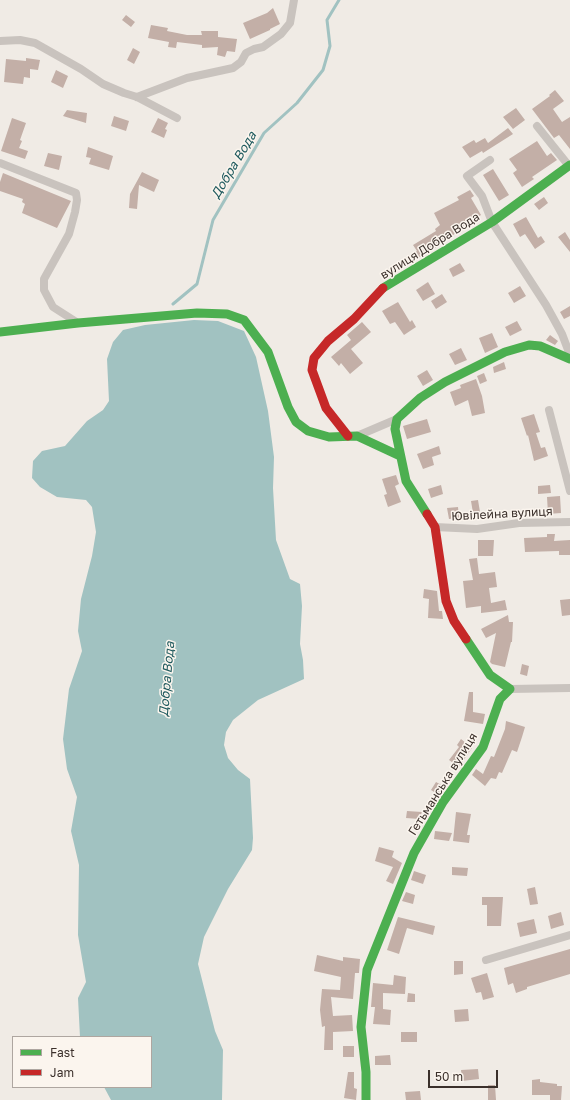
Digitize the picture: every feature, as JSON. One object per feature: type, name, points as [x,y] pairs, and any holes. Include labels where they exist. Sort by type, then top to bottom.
[{"type":"street","points":[[138,97],[187,78],[233,68],[241,62],[246,53],[263,47],[281,34],[290,23],[294,0]]},
{"type":"street","points":[[1,39],[20,40],[35,44],[81,69],[103,84],[138,97],[177,118]]},
{"type":"street","points":[[537,126],[569,165]]},
{"type":"street","points":[[490,160],[467,176],[482,196],[492,222],[546,305],[562,334],[570,355]]},
{"type":"street","points":[[0,163],[76,193],[77,200],[69,234],[44,279],[44,290],[53,307],[78,323]]},
{"type":"street","name":"вулиця Добра Вода","points":[[352,436],[326,408],[312,370],[314,358],[328,341],[354,319],[383,288],[492,222],[569,165]]},
{"type":"street","points":[[0,332],[78,323],[197,313],[227,314],[244,320],[268,352],[288,407],[296,422],[308,432],[329,437],[352,436],[398,419],[420,398],[445,382],[505,352],[529,346],[540,346],[570,359]]},
{"type":"street","points":[[549,410],[570,491]]},
{"type":"street","points":[[398,419],[394,429],[406,481],[435,528],[446,601],[454,621],[490,675],[510,689],[570,688]]},
{"type":"street","points":[[352,436],[400,456]]},
{"type":"street","name":"Ювілейна вулиця","points":[[435,528],[478,529],[519,523],[570,522]]},
{"type":"street","name":"Гетьманська вулиця","points":[[366,1100],[366,1064],[361,1027],[367,970],[414,853],[444,802],[483,747],[500,699],[510,689]]},
{"type":"street","points":[[486,960],[570,935]]},
{"type":"water","points":[[194,320],[218,321],[244,331],[256,357],[268,411],[274,457],[273,488],[276,540],[290,579],[300,584],[302,606],[300,644],[304,679],[258,700],[233,720],[226,732],[224,745],[228,758],[238,770],[250,779],[253,838],[252,850],[228,889],[204,937],[198,964],[215,1031],[223,1050],[222,1100],[111,1100],[105,1088],[152,1088],[152,1036],[80,1036],[78,998],[86,982],[78,935],[79,865],[71,831],[77,797],[67,769],[63,739],[69,689],[82,651],[78,631],[81,599],[92,556],[96,532],[92,507],[86,500],[57,497],[40,487],[32,478],[33,461],[42,451],[65,446],[87,421],[103,410],[109,401],[107,359],[113,342],[123,330],[145,325]]},
{"type":"building","points":[[273,8],[280,24],[250,39],[243,23],[267,13]]},
{"type":"building","points":[[126,15],[135,22],[131,27],[122,20]]},
{"type":"building","points":[[151,25],[168,28],[167,31],[187,35],[202,35],[201,31],[218,31],[218,37],[237,39],[235,52],[227,51],[225,57],[217,55],[218,47],[202,48],[202,45],[177,42],[176,48],[168,47],[169,42],[148,38]]},
{"type":"building","points":[[133,48],[140,52],[134,64],[127,60]]},
{"type":"building","points":[[26,58],[40,60],[38,70],[30,69],[30,78],[24,77],[23,84],[4,82],[6,59],[26,61]]},
{"type":"building","points":[[56,70],[68,76],[63,88],[51,82]]},
{"type":"building","points":[[555,90],[564,101],[553,109],[562,122],[570,117],[570,149],[559,135],[554,138],[532,109],[550,96],[549,95]]},
{"type":"building","points":[[516,108],[525,120],[513,129],[503,117]]},
{"type":"building","points":[[67,110],[87,113],[86,123],[63,116]]},
{"type":"building","points":[[114,116],[129,121],[126,131],[111,126]]},
{"type":"building","points":[[12,118],[26,123],[19,148],[28,151],[25,159],[1,151]]},
{"type":"building","points":[[158,118],[168,123],[165,129],[167,130],[164,138],[151,132]]},
{"type":"building","points":[[508,128],[513,134],[483,153],[482,151],[470,158],[462,147],[474,140],[476,143],[485,138],[488,143]]},
{"type":"building","points":[[537,141],[547,156],[551,153],[557,160],[532,177],[534,179],[522,187],[513,173],[517,170],[509,159]]},
{"type":"building","points":[[88,147],[113,156],[109,170],[89,164],[91,158],[86,157]]},
{"type":"building","points":[[48,153],[62,156],[59,170],[44,166]]},
{"type":"building","points":[[493,169],[509,195],[499,201],[483,175]]},
{"type":"building","points":[[142,172],[159,180],[154,192],[139,185],[137,209],[129,208],[130,194]]},
{"type":"building","points":[[3,173],[71,201],[57,228],[22,213],[25,204],[22,202],[23,199],[0,191],[0,182]]},
{"type":"building","points":[[470,190],[474,196],[471,198],[481,215],[455,231],[456,233],[435,248],[408,264],[405,258],[417,251],[413,245],[436,231],[435,229],[440,225],[434,213],[459,200],[457,197]]},
{"type":"building","points":[[544,197],[548,203],[539,210],[534,204]]},
{"type":"building","points":[[526,217],[538,238],[541,236],[545,242],[535,249],[525,234],[520,237],[513,224]]},
{"type":"building","points":[[565,232],[570,240],[570,252],[558,237]]},
{"type":"building","points":[[460,263],[465,271],[453,277],[449,269]]},
{"type":"building","points":[[428,282],[435,294],[423,301],[416,290]]},
{"type":"building","points":[[520,286],[526,296],[514,303],[508,293]]},
{"type":"building","points":[[442,294],[447,302],[436,309],[431,301]]},
{"type":"building","points":[[398,302],[410,322],[412,320],[416,327],[404,335],[395,322],[390,324],[382,311]]},
{"type":"building","points":[[570,306],[570,316],[564,319],[560,312]]},
{"type":"building","points":[[517,321],[522,330],[510,336],[505,327]]},
{"type":"building","points":[[362,322],[371,332],[351,349],[363,363],[350,374],[341,363],[339,366],[331,357],[351,340],[347,335]]},
{"type":"building","points":[[492,333],[498,347],[485,353],[479,338]]},
{"type":"building","points":[[550,335],[558,341],[555,345],[546,340]]},
{"type":"building","points":[[461,348],[467,360],[455,365],[449,354]]},
{"type":"building","points":[[504,362],[506,369],[494,373],[493,367]]},
{"type":"building","points":[[427,370],[433,380],[423,386],[417,376]]},
{"type":"building","points":[[484,373],[487,381],[480,384],[477,376]]},
{"type":"building","points":[[476,379],[482,396],[485,413],[472,416],[468,400],[455,406],[450,392],[461,388],[460,385]]},
{"type":"building","points":[[534,414],[540,432],[536,433],[541,448],[545,447],[548,456],[534,461],[528,435],[527,436],[521,418]]},
{"type":"building","points":[[427,419],[431,432],[407,439],[403,426]]},
{"type":"building","points":[[439,446],[441,454],[432,457],[434,465],[423,469],[417,454]]},
{"type":"building","points":[[396,475],[399,484],[395,486],[401,502],[388,507],[384,495],[387,494],[382,479]]},
{"type":"building","points":[[441,485],[443,494],[431,498],[428,489]]},
{"type":"building","points":[[550,485],[551,493],[538,494],[538,486]]},
{"type":"building","points":[[560,496],[561,513],[548,514],[547,497]]},
{"type":"building","points":[[478,500],[480,512],[473,513],[471,501]]},
{"type":"building","points":[[458,507],[459,518],[449,519],[447,508]]},
{"type":"building","points":[[547,534],[555,534],[554,541],[570,540],[570,555],[559,555],[559,551],[525,552],[524,538],[547,537]]},
{"type":"building","points":[[478,540],[494,540],[493,556],[478,556]]},
{"type":"building","points":[[477,558],[479,574],[495,572],[497,587],[489,588],[491,603],[505,600],[507,610],[481,613],[481,606],[466,608],[463,581],[473,580],[469,559]]},
{"type":"building","points":[[424,589],[437,591],[439,611],[442,611],[443,619],[428,618],[429,599],[423,598]]},
{"type":"building","points":[[570,599],[570,615],[562,616],[560,600]]},
{"type":"building","points":[[508,615],[509,622],[513,622],[512,642],[505,667],[492,664],[490,662],[496,633],[486,638],[481,629]]},
{"type":"building","points":[[522,664],[529,666],[527,676],[520,674]]},
{"type":"building","points":[[469,692],[473,692],[473,712],[485,714],[483,724],[464,721]]},
{"type":"building","points":[[506,721],[525,727],[522,737],[517,752],[512,750],[502,773],[499,772],[496,779],[491,778],[485,786],[472,775],[476,769],[483,774],[491,756],[494,757],[505,729]]},
{"type":"building","points":[[461,739],[472,748],[459,767],[449,760],[459,747],[457,745]]},
{"type":"building","points":[[436,782],[445,787],[439,795],[431,790]]},
{"type":"building","points":[[407,811],[422,812],[419,819],[406,818]]},
{"type":"building","points":[[456,812],[471,814],[467,835],[470,835],[469,843],[453,841]]},
{"type":"building","points":[[435,831],[452,833],[449,841],[434,839]]},
{"type":"building","points":[[379,847],[394,851],[392,857],[402,863],[393,884],[386,881],[393,867],[375,861]]},
{"type":"building","points":[[452,867],[468,868],[467,876],[452,875]]},
{"type":"building","points":[[414,871],[426,875],[423,884],[411,880]]},
{"type":"building","points":[[535,887],[538,904],[530,905],[527,889]]},
{"type":"building","points":[[406,892],[415,895],[413,904],[402,901]]},
{"type":"building","points":[[482,897],[503,897],[501,926],[487,926],[487,905],[482,905]]},
{"type":"building","points":[[561,912],[564,925],[551,929],[548,916]]},
{"type":"building","points":[[398,917],[435,926],[433,935],[407,928],[399,954],[387,950]]},
{"type":"building","points":[[534,919],[537,933],[520,937],[517,923]]},
{"type":"building","points":[[570,949],[570,974],[527,987],[527,989],[516,993],[513,983],[508,985],[504,968]]},
{"type":"building","points":[[317,955],[343,961],[343,957],[360,959],[359,973],[355,973],[353,999],[331,997],[333,1016],[352,1015],[353,1031],[333,1032],[333,1050],[324,1050],[325,1026],[322,1027],[320,1010],[322,989],[340,990],[341,977],[314,971]]},
{"type":"building","points":[[454,961],[463,961],[463,974],[454,975]]},
{"type":"building","points":[[487,973],[494,997],[483,1000],[481,992],[476,993],[471,978]]},
{"type":"building","points":[[394,975],[406,977],[405,994],[383,993],[383,1009],[391,1010],[390,1025],[373,1024],[375,1007],[371,1007],[373,983],[393,985]]},
{"type":"building","points":[[408,993],[415,994],[415,1002],[407,1002]]},
{"type":"building","points":[[468,1009],[469,1021],[455,1022],[454,1010]]},
{"type":"building","points":[[401,1032],[417,1032],[417,1042],[401,1042]]},
{"type":"building","points":[[343,1046],[354,1046],[354,1057],[343,1057]]},
{"type":"building","points":[[390,1055],[391,1065],[375,1065],[375,1056]]},
{"type":"building","points":[[478,1069],[479,1079],[462,1081],[461,1070]]},
{"type":"building","points":[[348,1072],[354,1072],[354,1088],[357,1089],[356,1100],[344,1098]]},
{"type":"building","points":[[540,1079],[540,1082],[562,1086],[561,1100],[550,1100],[550,1095],[532,1095],[532,1080]]},
{"type":"building","points":[[488,1085],[495,1085],[496,1100],[488,1100]]},
{"type":"building","points":[[420,1091],[421,1100],[406,1100],[405,1092]]},
{"type":"waterway","name":"Добра Вода","points":[[173,304],[197,284],[213,220],[264,133],[297,103],[323,70],[330,46],[327,20],[339,0]]},
{"type":"traffic: fast","points":[[383,288],[492,222],[570,165]]},
{"type":"traffic: fast","points":[[0,332],[78,323],[197,313],[227,314],[244,320],[268,352],[288,407],[296,422],[308,431],[329,437],[357,436],[400,456]]},
{"type":"traffic: fast","points":[[427,514],[406,481],[395,429],[397,419],[420,398],[445,382],[505,352],[529,345],[540,346],[570,359]]},
{"type":"traffic: fast","points":[[366,1100],[366,1072],[361,1027],[367,970],[414,853],[443,802],[483,747],[500,699],[510,689],[490,675],[466,639]]},
{"type":"traffic: jam","points":[[348,436],[326,408],[312,370],[314,358],[328,341],[354,319],[383,288]]},
{"type":"traffic: jam","points":[[427,514],[435,527],[446,601],[454,621],[466,639]]}]
